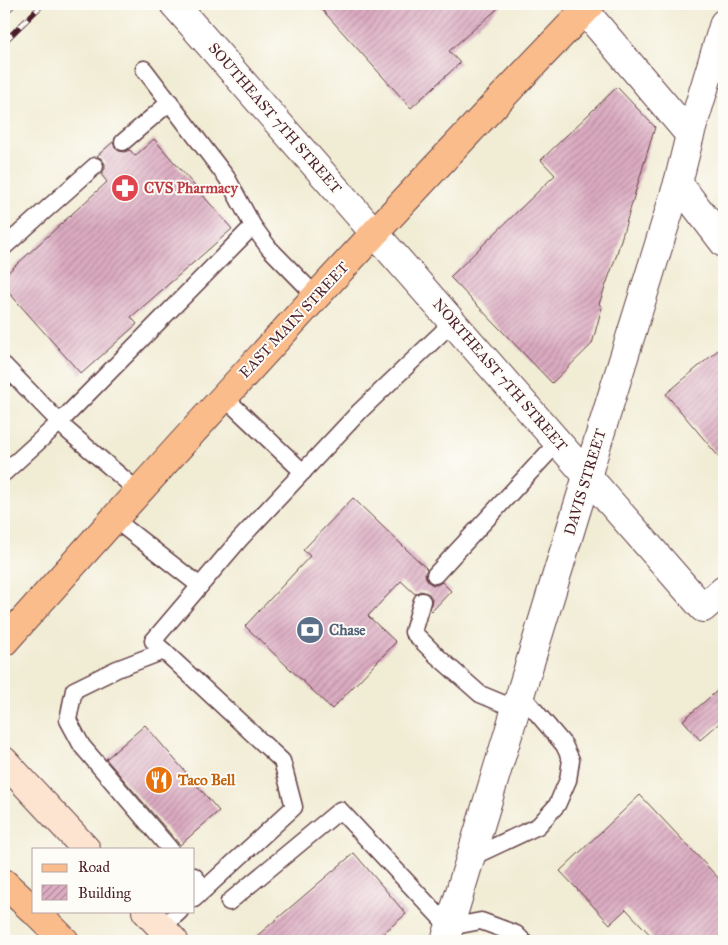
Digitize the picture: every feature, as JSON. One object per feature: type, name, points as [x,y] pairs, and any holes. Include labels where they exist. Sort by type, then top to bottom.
[{"type":"main road","name":"EAST MAIN STREET","points":[[4,642],[138,491],[316,296],[585,6]]},
{"type":"main road","points":[[4,883],[32,909]]},
{"type":"main road","points":[[35,912],[65,941]]},
{"type":"street","name":"SOUTHEAST 7TH STREET","points":[[174,4],[375,233]]},
{"type":"street","points":[[585,6],[690,135]]},
{"type":"street","name":"DAVIS STREET","points":[[447,934],[678,183],[690,135],[724,23]]},
{"type":"street","points":[[678,183],[724,243]]},
{"type":"street","name":"NORTHEAST 7TH STREET","points":[[375,233],[703,608],[724,590]]},
{"type":"street","points":[[4,761],[85,848]]},
{"type":"lane","points":[[144,69],[227,178],[254,226],[269,248],[316,296]]},
{"type":"lane","points":[[123,142],[170,102]]},
{"type":"lane","points":[[4,247],[96,166]]},
{"type":"lane","points":[[4,473],[59,423],[254,226]]},
{"type":"lane","points":[[195,880],[199,894],[294,807],[282,761],[153,641],[239,540],[360,411],[452,322]]},
{"type":"lane","points":[[4,365],[59,423],[138,491]]},
{"type":"lane","points":[[224,397],[304,472]]},
{"type":"lane","points":[[435,575],[558,442]]},
{"type":"lane","points":[[114,518],[200,586]]},
{"type":"lane","points":[[422,601],[413,632],[480,694],[518,701],[564,745],[571,760],[568,780],[557,806],[538,826],[470,858]]},
{"type":"lane","points":[[164,652],[117,669],[74,690],[68,720],[82,746],[169,848]]},
{"type":"lane","points":[[229,902],[340,810],[447,934],[481,921],[516,934],[523,941]]},
{"type":"building","points":[[317,4],[503,4],[449,51],[460,63],[411,108]]},
{"type":"building","points":[[617,87],[655,127],[617,254],[599,304],[602,307],[592,344],[552,383],[450,277],[555,175],[541,160]]},
{"type":"building","name":"CVS Pharmacy","points":[[154,139],[232,229],[131,317],[137,324],[81,374],[4,287],[4,276],[107,182],[101,174],[105,169],[105,164],[97,156],[113,142],[115,148],[119,151],[130,150],[135,156]]},
{"type":"building","points":[[724,345],[724,463],[666,394]]},
{"type":"building","points":[[353,498],[427,569],[425,573],[428,582],[437,585],[442,582],[451,591],[432,611],[430,609],[432,599],[429,594],[420,591],[415,594],[401,581],[368,616],[396,642],[332,709],[245,626],[310,556],[303,550]]},
{"type":"building","points":[[724,685],[724,719],[700,740],[683,720]]},
{"type":"building","points":[[145,725],[219,811],[180,845],[106,759]]},
{"type":"building","points":[[640,795],[724,884],[724,941],[656,941],[626,909],[610,924],[560,871]]},
{"type":"building","points":[[354,853],[406,914],[374,941],[251,941]]},
{"type":"railway","points":[[4,14],[14,4]]},
{"type":"railway","points":[[4,42],[43,4]]},
{"type":"place","name":"CVS Pharmacy","points":[[125,188]]},
{"type":"place","name":"Chase","points":[[310,630]]},
{"type":"place","name":"Taco Bell","points":[[159,780]]}]
